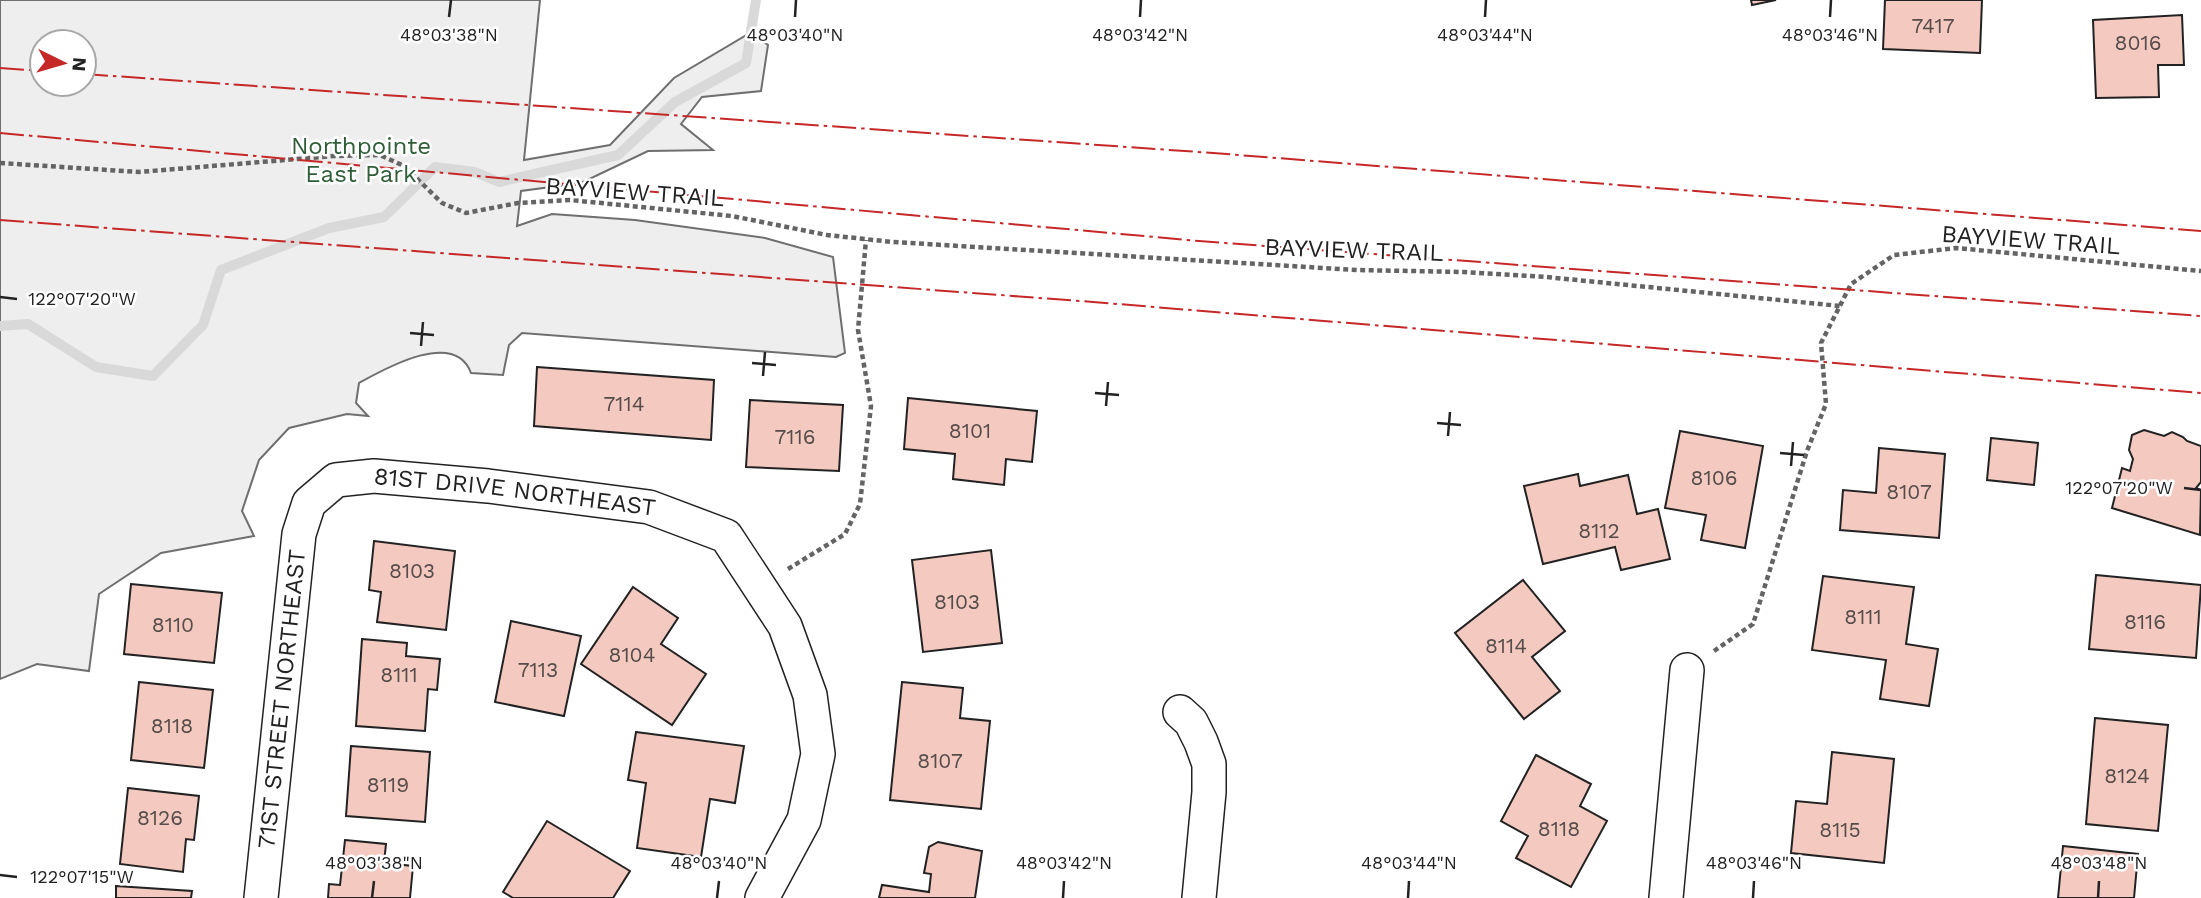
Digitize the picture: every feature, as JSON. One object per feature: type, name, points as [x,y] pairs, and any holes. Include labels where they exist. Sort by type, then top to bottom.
[{"type":"street","name":"81ST DRIVE NORTHEAST","points":[[309,503],[336,480],[374,476],[488,486],[649,507],[726,536],[760,587]]},
{"type":"street","name":"71ST STREET NORTHEAST","points":[[261,898],[299,534],[309,503]]},
{"type":"street","points":[[760,587],[785,626],[810,695],[818,754],[804,820],[762,898]]},
{"type":"street","points":[[1665,898],[1687,670]]},
{"type":"street","points":[[1180,712],[1191,722],[1209,764],[1199,898]]},
{"type":"path","name":"BAYVIEW TRAIL","points":[[0,163],[139,172],[334,156],[380,155],[404,166],[442,202],[466,213],[518,202],[570,200],[732,216],[866,240],[1343,269],[1464,271],[1840,306]]},
{"type":"path","points":[[760,587],[845,534],[860,504],[871,406],[858,330],[866,240]]},
{"type":"path","name":"BAYVIEW TRAIL","points":[[1687,670],[1753,624],[1807,452],[1826,404],[1821,343],[1851,284],[1894,256],[1956,248],[2201,271]]},
{"type":"green space","name":"Northpointe East Park","points":[[0,0],[540,0],[524,160],[610,145],[674,78],[750,33],[768,45],[761,91],[702,97],[681,124],[713,150],[648,151],[581,183],[521,191],[517,226],[552,214],[635,220],[765,238],[833,257],[845,353],[836,357],[522,333],[509,345],[503,375],[471,373],[463,360],[451,354],[436,353],[402,362],[359,383],[356,403],[368,416],[347,414],[289,428],[259,460],[242,511],[254,536],[161,553],[99,594],[89,671],[37,664],[0,679]]},
{"type":"building","points":[[1751,0],[1776,0],[1752,5]]},
{"type":"building","points":[[1885,0],[1982,0],[1980,53],[1883,49]]},
{"type":"building","points":[[2182,15],[2184,65],[2158,65],[2159,97],[2096,98],[2093,20]]},
{"type":"building","points":[[537,367],[714,380],[711,440],[534,426]]},
{"type":"building","points":[[908,398],[1037,411],[1032,462],[1006,459],[1004,485],[953,479],[955,454],[904,449]]},
{"type":"building","points":[[750,400],[843,405],[839,471],[746,467]]},
{"type":"building","points":[[2144,430],[2164,436],[2172,432],[2201,446],[2201,482],[2196,488],[2201,490],[2200,535],[2112,508],[2122,468],[2130,471],[2133,459],[2129,450],[2132,435]]},
{"type":"building","points":[[1680,431],[1763,446],[1745,548],[1701,540],[1706,515],[1665,508]]},
{"type":"building","points":[[1991,438],[2038,443],[2034,485],[1987,480]]},
{"type":"building","points":[[1879,448],[1945,454],[1939,538],[1840,530],[1843,490],[1876,493]]},
{"type":"building","points":[[1578,474],[1580,486],[1628,475],[1637,514],[1658,509],[1670,559],[1621,570],[1615,547],[1543,564],[1524,486]]},
{"type":"building","points":[[374,541],[455,551],[446,630],[377,622],[381,592],[369,590]]},
{"type":"building","points":[[991,550],[1002,643],[923,652],[912,560]]},
{"type":"building","points":[[2096,575],[2201,585],[2196,658],[2089,649]]},
{"type":"building","points":[[1823,576],[1914,587],[1906,644],[1938,649],[1929,706],[1880,699],[1886,660],[1812,650]]},
{"type":"building","points":[[1523,580],[1565,631],[1532,657],[1560,691],[1524,719],[1455,633]]},
{"type":"building","points":[[131,584],[222,593],[214,663],[124,654]]},
{"type":"building","points":[[633,587],[678,618],[661,644],[706,674],[672,725],[581,664]]},
{"type":"building","points":[[511,621],[581,636],[564,716],[495,702]]},
{"type":"building","points":[[362,639],[407,643],[406,656],[440,659],[437,690],[428,689],[425,731],[356,726]]},
{"type":"building","points":[[139,682],[213,690],[204,768],[131,760]]},
{"type":"building","points":[[902,682],[963,688],[960,718],[990,721],[981,809],[890,800]]},
{"type":"building","points":[[2095,718],[2168,725],[2158,831],[2086,824]]},
{"type":"building","points":[[636,732],[744,746],[735,803],[710,799],[701,857],[637,848],[646,783],[628,780]]},
{"type":"building","points":[[351,746],[430,752],[425,822],[346,816]]},
{"type":"building","points":[[1832,752],[1894,759],[1884,863],[1791,853],[1796,801],[1827,804]]},
{"type":"building","points":[[1536,755],[1591,784],[1580,806],[1607,821],[1571,887],[1516,858],[1528,836],[1501,821]]},
{"type":"building","points":[[128,788],[199,796],[194,840],[186,839],[183,872],[120,864]]},
{"type":"building","points":[[547,821],[630,871],[613,898],[513,898],[503,892]]},
{"type":"building","points":[[345,840],[386,844],[384,863],[413,866],[410,898],[328,898],[329,884],[340,885]]},
{"type":"building","points":[[938,842],[982,851],[975,898],[879,898],[882,885],[929,892],[931,874],[924,873],[929,847]]},
{"type":"building","points":[[2063,846],[2138,854],[2134,898],[2058,898]]},
{"type":"building","points":[[116,886],[192,891],[191,898],[116,898]]},
{"type":"waterway","points":[[0,326],[28,324],[96,367],[153,376],[203,325],[221,270],[329,228],[384,217],[435,167],[475,172],[499,182],[618,155],[675,102],[746,63],[756,0]]},
{"type":"power","points":[[0,68],[28,70]]},
{"type":"power","points":[[98,75],[1213,153],[2201,231]]},
{"type":"power","points":[[0,133],[1199,241],[2201,316]]},
{"type":"power","points":[[0,220],[1093,302],[2201,393]]}]
